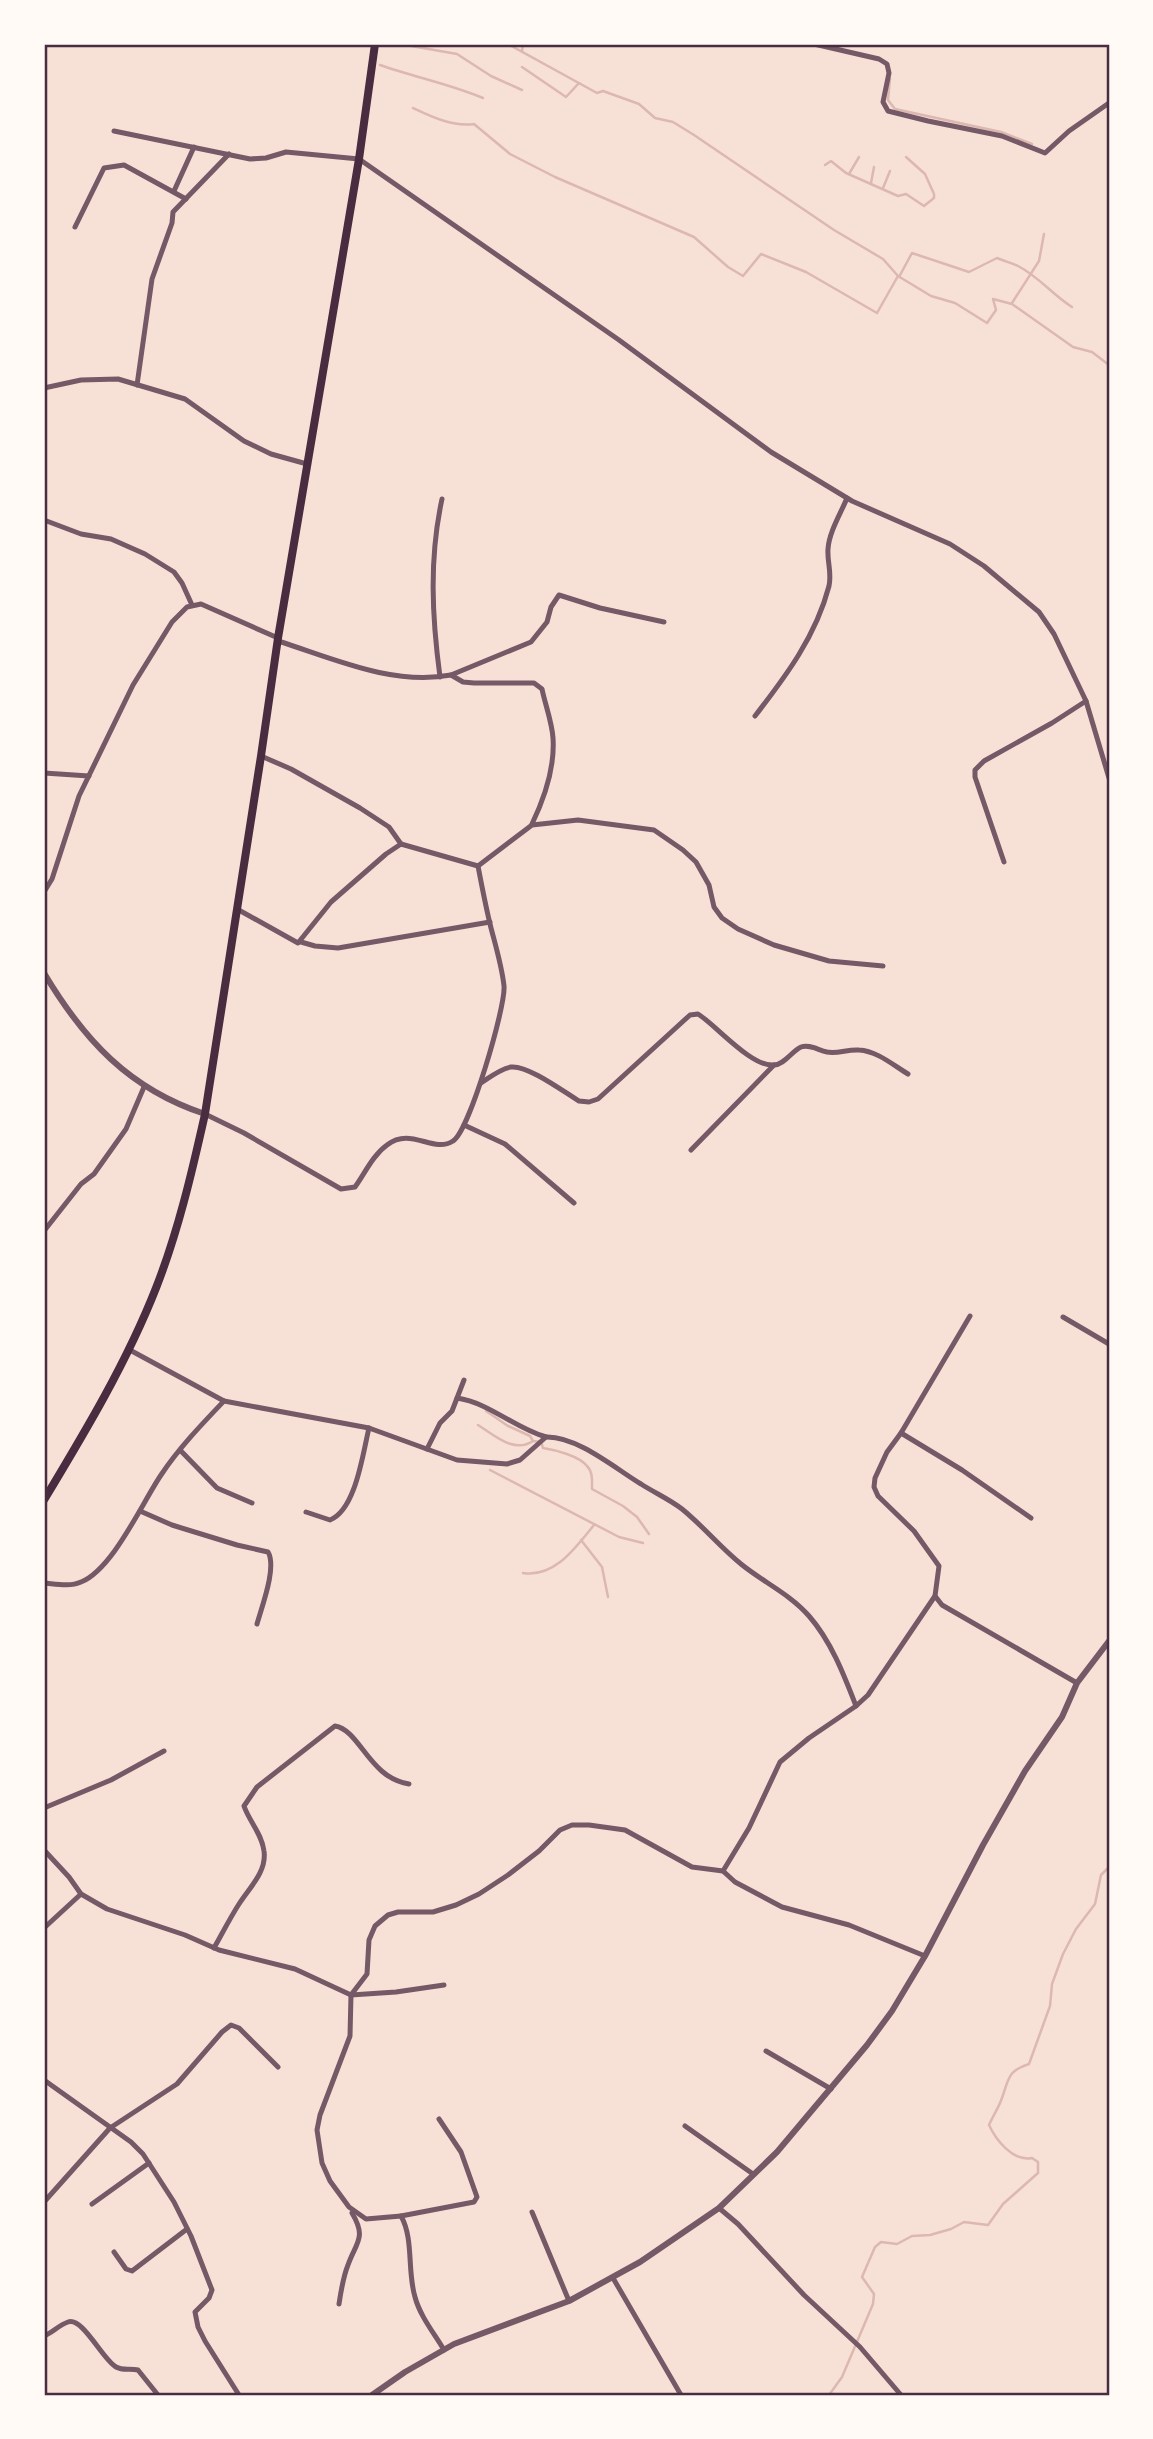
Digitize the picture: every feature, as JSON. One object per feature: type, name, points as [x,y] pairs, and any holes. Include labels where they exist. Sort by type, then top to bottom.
[{"type":"main road","points":[[44,1500],[128,1349],[156,1287],[194,1166],[205,1114],[278,639],[359,159],[375,44]]},
{"type":"street","points":[[814,44],[880,59],[887,64],[889,73],[883,102],[888,111],[1002,136],[1045,153],[1069,131],[1109,103]]},
{"type":"street","points":[[114,131],[250,159],[286,152],[359,159],[608,332],[771,452],[847,498],[950,544],[985,566],[1039,612],[1054,634],[1086,701],[1109,778]]},
{"type":"street","points":[[174,191],[194,147]]},
{"type":"street","points":[[137,385],[152,279],[172,223],[173,212],[229,155]]},
{"type":"street","points":[[75,227],[104,168],[124,165],[186,198]]},
{"type":"street","points":[[44,388],[100,378],[118,379],[185,399],[244,442],[271,454],[307,464]]},
{"type":"street","points":[[755,716],[786,677],[814,630],[831,573],[828,548],[847,498]]},
{"type":"street","points":[[440,677],[433,633],[432,575],[442,499]]},
{"type":"street","points":[[44,520],[82,534],[111,539],[157,561],[174,572],[192,605]]},
{"type":"street","points":[[44,892],[52,879],[64,836],[89,776],[133,685],[172,622],[180,612],[192,605],[201,604],[278,639],[374,671],[406,677],[451,675],[531,642],[547,622],[551,607],[559,595],[600,608],[664,622]]},
{"type":"street","points":[[451,675],[463,682],[534,683],[541,689],[553,738],[542,803],[532,825],[478,866]]},
{"type":"street","points":[[1004,862],[975,770],[984,761],[1086,701]]},
{"type":"street","points":[[261,756],[291,769],[360,808],[389,827],[401,844],[478,866]]},
{"type":"street","points":[[44,773],[89,776]]},
{"type":"street","points":[[532,825],[578,820],[654,830],[696,862],[709,885],[714,907],[722,918],[738,929],[774,944],[830,961],[883,966]]},
{"type":"street","points":[[301,942],[331,902],[401,844]]},
{"type":"street","points":[[44,973],[58,998],[117,1068],[178,1105],[205,1114],[244,1133],[347,1190],[355,1187],[378,1153],[389,1143],[414,1137],[446,1145],[460,1136],[481,1083],[505,989],[478,866]]},
{"type":"street","points":[[236,909],[294,942],[338,948],[490,922]]},
{"type":"street","points":[[481,1083],[498,1072],[513,1067],[525,1069],[579,1101],[589,1102],[598,1099],[690,1015],[698,1014],[749,1056],[774,1065]]},
{"type":"street","points":[[691,1150],[774,1065],[781,1063],[798,1048],[807,1046],[831,1053],[861,1050],[872,1052],[908,1074]]},
{"type":"street","points":[[44,1231],[81,1184],[94,1174],[126,1129],[145,1087]]},
{"type":"street","points":[[464,1125],[505,1144],[574,1203]]},
{"type":"street","points":[[723,1871],[749,1828],[780,1762],[868,1695],[935,1596],[939,1566],[914,1531],[878,1496],[874,1487],[875,1478],[887,1452],[970,1316]]},
{"type":"street","points":[[1063,1317],[1109,1344]]},
{"type":"street","points":[[128,1349],[225,1401],[369,1428],[457,1460],[507,1464],[520,1460],[546,1437]]},
{"type":"street","points":[[427,1449],[440,1423],[452,1411],[464,1380]]},
{"type":"street","points":[[457,1398],[471,1400],[526,1430],[569,1442],[620,1468],[641,1485],[670,1500],[742,1565],[787,1595],[810,1616],[834,1653],[856,1706]]},
{"type":"street","points":[[44,1583],[61,1585],[83,1582],[104,1563],[129,1532],[160,1476],[225,1401]]},
{"type":"street","points":[[306,1512],[330,1520],[343,1511],[358,1475],[369,1428]]},
{"type":"street","points":[[901,1433],[1031,1518]]},
{"type":"street","points":[[180,1450],[217,1488],[252,1503]]},
{"type":"street","points":[[140,1511],[192,1531],[268,1552],[271,1568],[257,1624]]},
{"type":"street","points":[[935,1596],[942,1605],[1077,1683]]},
{"type":"street","points":[[372,2395],[413,2367],[469,2337],[569,2301],[613,2278],[673,2241],[719,2208],[777,2152],[884,2023],[925,1956],[1025,1771],[1062,1717],[1077,1683],[1109,1641]]},
{"type":"street","points":[[214,1948],[238,1905],[258,1878],[264,1863],[261,1841],[244,1806],[257,1787],[335,1726],[350,1734],[384,1774],[409,1784]]},
{"type":"street","points":[[44,1808],[111,1780],[164,1751]]},
{"type":"street","points":[[339,2304],[347,2266],[359,2243],[358,2222],[330,2181],[322,2163],[317,2130],[324,2103],[351,2036],[351,1995],[367,1974],[369,1940],[381,1919],[398,1912],[433,1912],[479,1895],[540,1852],[560,1830],[572,1825],[589,1825],[625,1830],[692,1867],[723,1871],[735,1882],[782,1907],[849,1925],[925,1956]]},
{"type":"street","points":[[44,1850],[69,1877],[80,1894],[107,1909],[185,1935],[214,1948],[295,1969],[351,1995],[444,1985]]},
{"type":"street","points":[[44,1928],[80,1894]]},
{"type":"street","points":[[44,2202],[110,2128],[177,2084],[222,2032],[232,2025],[239,2028],[278,2067]]},
{"type":"street","points":[[766,2051],[831,2090]]},
{"type":"street","points":[[44,2080],[131,2142],[149,2163],[174,2202],[212,2290],[209,2298],[195,2312],[198,2327],[239,2395]]},
{"type":"street","points":[[349,2207],[366,2219],[401,2216],[474,2202],[477,2197],[461,2152],[439,2119]]},
{"type":"street","points":[[685,2126],[754,2174]]},
{"type":"street","points":[[92,2204],[149,2163]]},
{"type":"street","points":[[719,2208],[738,2224],[804,2295],[860,2347],[901,2395]]},
{"type":"street","points":[[532,2212],[569,2301]]},
{"type":"street","points":[[401,2216],[407,2227],[415,2298],[444,2350]]},
{"type":"street","points":[[114,2252],[126,2269],[132,2271],[187,2229]]},
{"type":"street","points":[[613,2278],[681,2395]]},
{"type":"street","points":[[44,2336],[74,2321],[82,2326],[113,2365],[138,2370],[158,2395]]},
{"type":"waterway","points":[[400,44],[457,54],[491,76],[522,90]]},
{"type":"waterway","points":[[508,44],[597,93],[603,91],[639,104],[655,118],[673,122],[834,230],[883,259],[898,276],[931,296],[955,303],[987,323],[996,310],[993,299],[1012,304],[1073,347],[1092,352],[1109,365]]},
{"type":"waterway","points":[[522,51],[523,44]]},
{"type":"waterway","points":[[380,65],[483,98]]},
{"type":"waterway","points":[[522,67],[566,97],[579,83]]},
{"type":"waterway","points":[[890,79],[888,100],[895,109],[1001,132],[1032,144]]},
{"type":"waterway","points":[[413,108],[450,123],[474,124],[510,154],[555,177],[694,237],[728,267],[743,276],[761,254],[806,272],[877,313],[898,276]]},
{"type":"waterway","points":[[849,174],[859,157]]},
{"type":"waterway","points":[[825,165],[831,161],[846,173],[898,196],[906,194],[924,206],[934,198],[934,194],[925,174],[906,157]]},
{"type":"waterway","points":[[871,183],[874,167]]},
{"type":"waterway","points":[[883,188],[890,171]]},
{"type":"waterway","points":[[1012,303],[1039,261],[1044,234]]},
{"type":"waterway","points":[[899,277],[912,253],[969,272],[997,258],[1025,270],[1072,307]]},
{"type":"waterway","points":[[486,1411],[508,1426],[530,1436],[533,1441],[541,1442],[543,1448],[567,1454],[583,1462],[590,1471],[592,1489],[637,1517],[649,1534]]},
{"type":"waterway","points":[[478,1425],[511,1444],[533,1441]]},
{"type":"waterway","points":[[490,1470],[619,1537],[643,1543]]},
{"type":"waterway","points":[[523,1573],[545,1571],[555,1566],[594,1525]]},
{"type":"waterway","points":[[581,1540],[602,1567],[608,1597]]},
{"type":"waterway","points":[[829,2395],[842,2377],[873,2304],[874,2294],[862,2277],[875,2247],[881,2242],[897,2244],[912,2236],[930,2235],[964,2222],[988,2225],[1003,2204],[1038,2173],[1038,2162],[1012,2153],[996,2137],[989,2125],[1010,2076],[1029,2064],[1050,2006],[1052,1984],[1063,1954],[1076,1929],[1095,1904],[1101,1875],[1109,1867]]}]
